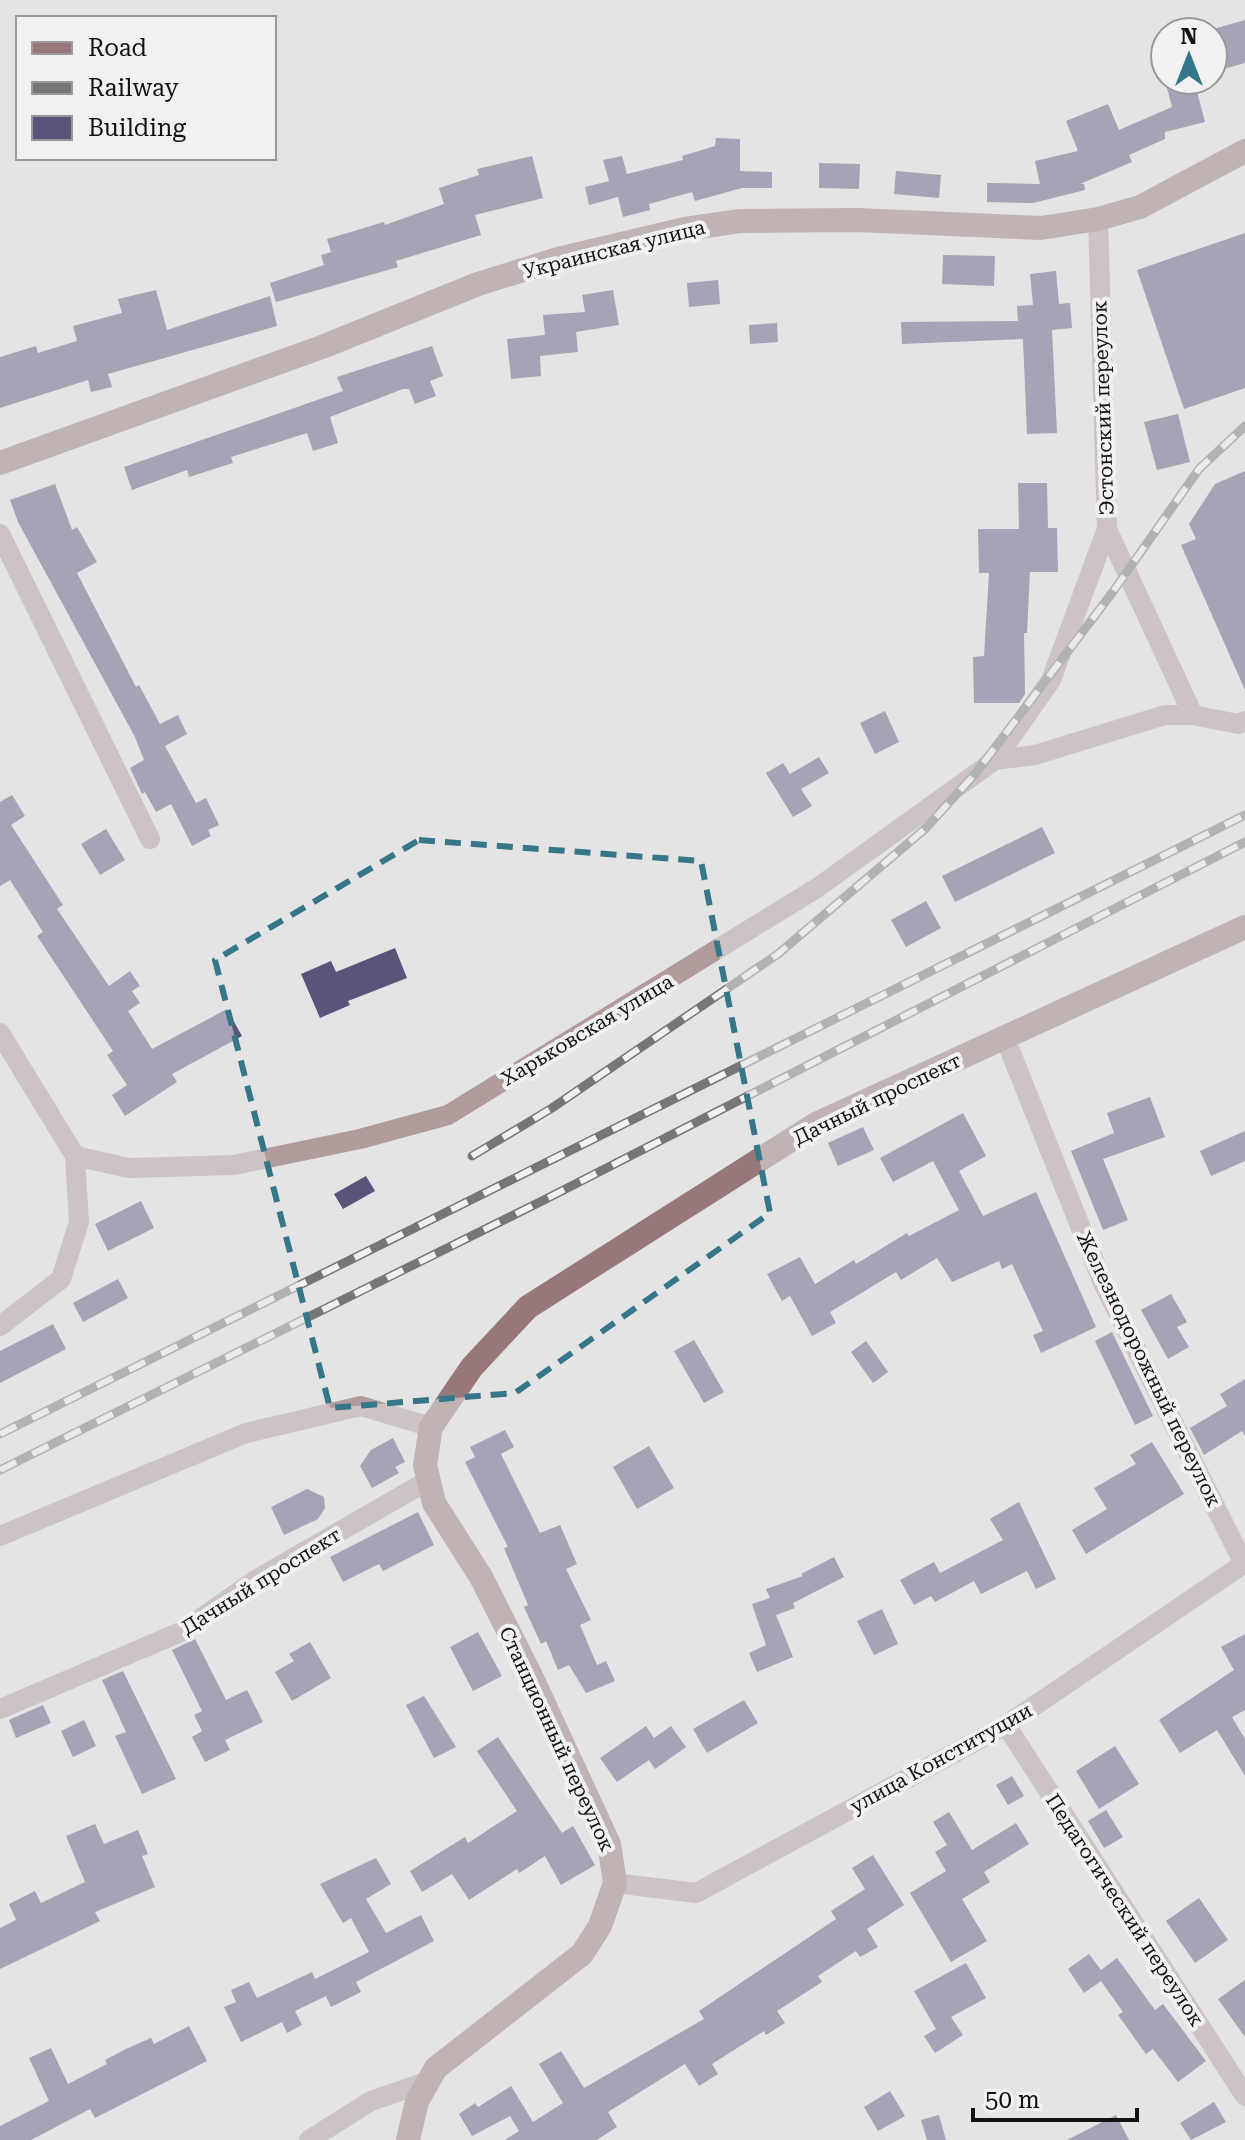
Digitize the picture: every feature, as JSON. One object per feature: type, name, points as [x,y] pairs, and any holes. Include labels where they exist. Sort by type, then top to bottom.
[{"type":"street","name":"Украинская улица","points":[[0,463],[322,347],[478,284],[558,259],[685,229],[740,221],[794,219],[1041,228],[1098,219],[1140,207],[1245,151]]},
{"type":"street","name":"Эстонский переулок","points":[[995,760],[1051,680],[1107,529],[1098,219]]},
{"type":"street","points":[[1107,529],[1193,715]]},
{"type":"street","points":[[0,534],[150,839]]},
{"type":"street","name":"Харьковская улица","points":[[75,1156],[129,1168],[234,1165],[360,1139],[448,1115],[817,888],[995,760],[1035,755],[1165,715],[1193,715],[1238,724],[1245,721]]},
{"type":"street","name":"Дачный проспект","points":[[528,1307],[816,1124],[1245,927]]},
{"type":"street","points":[[0,1033],[75,1156],[79,1222],[61,1279],[0,1326]]},
{"type":"street","name":"Железнодорожный переулок","points":[[1005,1038],[1103,1283],[1244,1564]]},
{"type":"street","name":"Станционный переулок","points":[[408,2140],[426,2082],[436,2068],[582,1954],[600,1926],[615,1883],[609,1844],[481,1577],[434,1503],[425,1465],[431,1427],[472,1367],[528,1307]]},
{"type":"street","points":[[0,1536],[246,1433],[361,1406],[431,1427]]},
{"type":"street","name":"Дачный проспект","points":[[0,1709],[183,1631],[257,1579],[429,1480]]},
{"type":"street","name":"улица Конституции","points":[[615,1883],[696,1893],[1006,1725],[1244,1564]]},
{"type":"street","name":"Педагогический переулок","points":[[1006,1725],[1245,2096]]},
{"type":"street","points":[[321,2138],[371,2101],[426,2082]]},
{"type":"highlighted area","points":[[419,840],[701,861],[770,1213],[515,1393],[330,1408],[215,960]]},
{"type":"building","points":[[1245,20],[1245,63],[1229,68],[1229,24]]},
{"type":"building","points":[[1169,96],[1198,96],[1205,122],[1165,132],[1165,139],[1129,155],[1132,162],[1080,184],[1084,184],[1085,190],[1033,203],[987,202],[987,183],[1040,184],[1035,161],[1078,151],[1066,121],[1108,104],[1119,130],[1172,107]]},
{"type":"building","points":[[716,138],[740,139],[740,171],[772,172],[772,188],[742,188],[695,201],[692,192],[649,204],[650,210],[623,217],[618,197],[589,205],[585,187],[609,181],[603,160],[622,156],[627,174],[683,160],[682,156],[715,146]]},
{"type":"building","points":[[532,156],[543,198],[475,215],[481,235],[396,261],[398,267],[276,302],[270,283],[324,265],[321,255],[331,252],[327,239],[384,222],[385,225],[444,204],[439,188],[479,175],[477,169]]},
{"type":"building","points":[[819,163],[860,164],[859,189],[819,188]]},
{"type":"building","points":[[896,171],[941,175],[939,198],[894,194]]},
{"type":"building","points":[[1245,233],[1245,388],[1184,409],[1137,270]]},
{"type":"building","points":[[943,255],[995,256],[994,286],[942,284]]},
{"type":"building","points":[[1056,271],[1059,304],[1070,303],[1072,328],[1052,330],[1057,433],[1027,434],[1023,339],[902,344],[901,322],[1018,321],[1017,306],[1033,305],[1030,274]]},
{"type":"building","points":[[718,280],[720,304],[689,307],[687,283]]},
{"type":"building","points":[[156,290],[167,330],[270,296],[277,326],[108,374],[112,387],[91,392],[88,380],[0,408],[0,357],[36,346],[38,353],[77,341],[73,326],[122,313],[118,299]]},
{"type":"building","points":[[613,290],[619,325],[576,332],[578,352],[540,356],[541,376],[511,379],[507,339],[545,335],[543,315],[585,312],[582,295]]},
{"type":"building","points":[[777,323],[778,342],[750,344],[749,325]]},
{"type":"building","points":[[432,346],[443,376],[430,381],[436,396],[415,404],[409,389],[403,389],[330,417],[338,443],[313,451],[307,433],[231,457],[233,463],[189,477],[187,470],[132,490],[124,467],[343,391],[337,377]]},
{"type":"building","points":[[1178,414],[1190,462],[1157,470],[1144,422]]},
{"type":"building","points":[[1245,471],[1245,690],[1181,545],[1196,539],[1189,524],[1215,484]]},
{"type":"building","points":[[1018,483],[1047,483],[1048,528],[1057,528],[1058,572],[1030,572],[1027,633],[1024,633],[1025,694],[1019,703],[974,703],[973,657],[984,656],[989,573],[979,573],[978,529],[1019,529]]},
{"type":"building","points":[[55,484],[72,530],[77,527],[97,562],[77,573],[136,687],[139,685],[160,724],[178,715],[187,734],[165,746],[196,803],[206,798],[219,825],[208,830],[211,836],[192,846],[171,804],[156,812],[145,792],[142,794],[130,768],[144,760],[135,737],[18,522],[10,500]]},
{"type":"building","points":[[885,711],[899,742],[875,754],[860,723]]},
{"type":"building","points":[[819,757],[829,773],[801,789],[812,806],[793,817],[766,773],[783,763],[790,774]]},
{"type":"building","points":[[12,795],[25,816],[11,825],[63,905],[57,909],[109,986],[130,971],[140,986],[132,991],[140,1003],[128,1011],[152,1049],[227,1009],[242,1036],[172,1074],[177,1082],[125,1116],[112,1095],[127,1085],[107,1055],[113,1051],[37,936],[43,932],[10,880],[0,886],[0,802]]},
{"type":"building","points":[[1042,827],[1055,853],[955,902],[942,876]]},
{"type":"building","points":[[106,829],[125,860],[100,875],[81,844]]},
{"type":"building","points":[[926,901],[941,928],[906,947],[891,920]]},
{"type":"building","points":[[395,948],[407,978],[348,1001],[350,1005],[320,1018],[301,974],[331,961],[336,972]]},
{"type":"building","points":[[1150,1097],[1165,1137],[1103,1159],[1128,1220],[1103,1230],[1071,1151],[1114,1133],[1107,1113]]},
{"type":"building","points":[[963,1113],[986,1156],[959,1171],[983,1216],[1036,1192],[1096,1327],[1041,1353],[1033,1335],[1043,1331],[1012,1264],[1002,1269],[999,1261],[952,1282],[937,1258],[901,1280],[896,1272],[830,1312],[836,1323],[812,1336],[790,1296],[782,1301],[767,1274],[800,1257],[815,1284],[854,1260],[856,1264],[907,1233],[909,1236],[959,1210],[933,1161],[893,1182],[880,1158]]},
{"type":"building","points":[[863,1127],[874,1150],[838,1166],[828,1143]]},
{"type":"building","points":[[1245,1131],[1245,1161],[1211,1176],[1200,1151]]},
{"type":"building","points":[[366,1176],[375,1191],[343,1209],[334,1194]]},
{"type":"building","points":[[141,1201],[154,1228],[108,1251],[95,1224]]},
{"type":"building","points":[[118,1279],[128,1298],[83,1322],[73,1303]]},
{"type":"building","points":[[1171,1294],[1187,1322],[1177,1327],[1189,1347],[1168,1359],[1141,1310]]},
{"type":"building","points":[[53,1324],[66,1349],[0,1383],[0,1351]]},
{"type":"building","points":[[1112,1332],[1153,1416],[1135,1425],[1095,1341]]},
{"type":"building","points":[[694,1340],[724,1392],[704,1403],[674,1351]]},
{"type":"building","points":[[866,1341],[888,1372],[873,1383],[851,1352]]},
{"type":"building","points":[[1245,1379],[1245,1436],[1242,1431],[1204,1455],[1190,1428],[1227,1406],[1220,1394]]},
{"type":"building","points":[[505,1430],[514,1447],[501,1454],[540,1533],[560,1525],[577,1564],[566,1569],[591,1620],[580,1625],[597,1665],[606,1661],[615,1681],[586,1693],[569,1665],[558,1670],[546,1641],[541,1644],[524,1607],[528,1605],[504,1548],[508,1547],[465,1462],[475,1457],[470,1447]]},
{"type":"building","points":[[393,1438],[405,1462],[395,1467],[399,1473],[372,1488],[360,1466],[371,1450]]},
{"type":"building","points":[[1152,1442],[1184,1494],[1086,1554],[1072,1530],[1107,1509],[1094,1488],[1136,1464],[1130,1455]]},
{"type":"building","points":[[649,1446],[674,1488],[637,1509],[613,1467]]},
{"type":"building","points":[[307,1489],[324,1497],[325,1508],[318,1519],[284,1535],[271,1507]]},
{"type":"building","points":[[1019,1502],[1056,1579],[1036,1589],[1027,1571],[981,1594],[974,1581],[935,1602],[931,1596],[914,1605],[900,1580],[934,1562],[940,1573],[1003,1540],[990,1519]]},
{"type":"building","points":[[418,1512],[434,1545],[383,1571],[379,1564],[343,1582],[330,1557]]},
{"type":"building","points":[[834,1557],[844,1577],[793,1603],[795,1608],[776,1615],[793,1657],[757,1672],[749,1653],[766,1645],[752,1604],[770,1598],[766,1589],[803,1576],[801,1574]]},
{"type":"building","points":[[882,1609],[898,1644],[874,1655],[857,1621]]},
{"type":"building","points":[[478,1632],[502,1676],[473,1691],[450,1647]]},
{"type":"building","points":[[1245,1634],[1245,1710],[1232,1717],[1245,1739],[1245,1776],[1217,1730],[1180,1753],[1159,1720],[1234,1670],[1221,1647]]},
{"type":"building","points":[[195,1639],[226,1700],[247,1690],[263,1722],[225,1740],[230,1750],[205,1762],[192,1737],[202,1731],[194,1715],[202,1711],[172,1650]]},
{"type":"building","points":[[310,1642],[331,1678],[292,1701],[275,1672],[294,1661],[289,1654]]},
{"type":"building","points":[[123,1671],[176,1779],[142,1794],[115,1736],[126,1732],[102,1680]]},
{"type":"building","points":[[424,1696],[456,1747],[434,1758],[406,1705]]},
{"type":"building","points":[[744,1700],[758,1723],[707,1753],[693,1729]]},
{"type":"building","points":[[43,1705],[51,1723],[16,1738],[9,1720]]},
{"type":"building","points":[[84,1720],[96,1746],[73,1757],[61,1731]]},
{"type":"building","points":[[646,1726],[654,1738],[671,1726],[686,1747],[655,1769],[649,1760],[617,1782],[600,1758]]},
{"type":"building","points":[[498,1737],[562,1833],[573,1826],[595,1865],[561,1885],[545,1856],[519,1873],[517,1869],[469,1900],[452,1874],[422,1892],[410,1871],[465,1837],[468,1843],[517,1811],[477,1751]]},
{"type":"building","points":[[1115,1746],[1139,1784],[1099,1809],[1076,1771]]},
{"type":"building","points":[[1012,1776],[1024,1796],[1008,1805],[996,1785]]},
{"type":"building","points":[[1106,1810],[1123,1837],[1104,1848],[1088,1821]]},
{"type":"building","points":[[949,1812],[972,1850],[1016,1823],[1029,1844],[984,1872],[990,1882],[962,1899],[987,1941],[951,1962],[910,1893],[946,1871],[935,1852],[947,1845],[933,1822]]},
{"type":"building","points":[[95,1824],[104,1844],[138,1830],[148,1854],[142,1856],[155,1887],[95,1912],[100,1921],[0,1969],[0,1928],[16,1920],[9,1904],[35,1891],[41,1903],[85,1882],[66,1836]]},
{"type":"building","points":[[873,1855],[904,1905],[867,1929],[878,1947],[860,1957],[856,1951],[818,1976],[822,1982],[777,2011],[785,2023],[766,2035],[764,2031],[712,2064],[718,2074],[699,2086],[685,2064],[608,2112],[617,2127],[597,2140],[505,2140],[519,2131],[510,2116],[472,2136],[459,2114],[475,2103],[478,2107],[511,2086],[533,2122],[563,2103],[539,2064],[561,2051],[584,2088],[704,2019],[699,2011],[836,1919],[831,1911],[865,1889],[852,1868]]},
{"type":"building","points":[[376,1858],[391,1884],[366,1899],[386,1933],[421,1915],[434,1941],[356,1982],[361,1992],[331,2007],[326,1996],[295,2011],[302,2025],[287,2033],[282,2022],[241,2042],[224,2007],[236,2002],[231,1990],[249,1982],[257,1998],[312,1972],[315,1979],[369,1952],[351,1918],[343,1923],[320,1884]]},
{"type":"building","points":[[1199,1898],[1228,1940],[1195,1963],[1166,1921]]},
{"type":"building","points":[[1089,1954],[1101,1970],[1117,1958],[1155,2010],[1163,2004],[1206,2061],[1178,2082],[1153,2049],[1146,2054],[1118,2015],[1123,2012],[1101,1981],[1084,1993],[1068,1969]]},
{"type":"building","points":[[966,1963],[986,1998],[951,2017],[963,2035],[935,2053],[924,2036],[936,2029],[914,1991]]},
{"type":"building","points":[[1245,1980],[1245,2037],[1218,1999]]},
{"type":"building","points":[[189,2026],[207,2061],[95,2118],[90,2109],[31,2140],[0,2140],[0,2126],[49,2101],[29,2058],[51,2048],[68,2084],[107,2064],[105,2060],[128,2048],[151,2038],[154,2044]]},
{"type":"building","points":[[890,2091],[905,2116],[878,2131],[864,2107]]},
{"type":"building","points":[[1214,2102],[1226,2122],[1191,2140],[1180,2123]]},
{"type":"building","points":[[939,2115],[946,2140],[927,2140],[921,2120]]},
{"type":"building","points":[[1116,2115],[1129,2140],[1067,2140]]},
{"type":"railway","points":[[472,1156],[552,1108],[778,954],[926,828],[975,774],[1112,593],[1199,469],[1245,426]]},
{"type":"railway","points":[[0,1434],[1245,815]]},
{"type":"railway","points":[[0,1470],[542,1201],[1245,842]]}]
